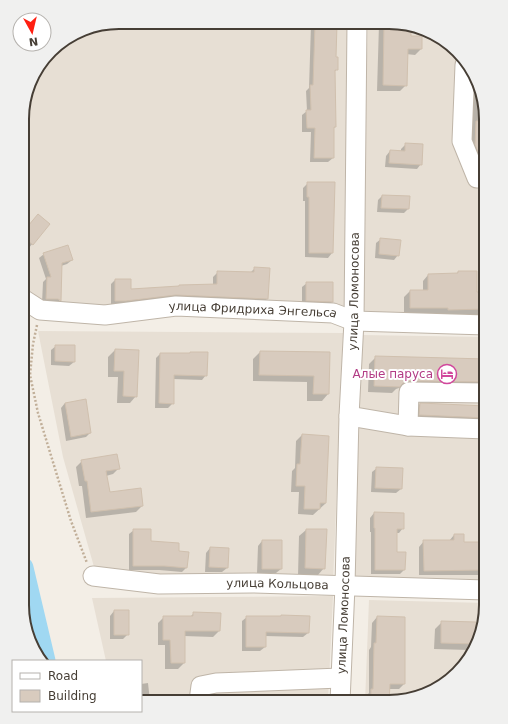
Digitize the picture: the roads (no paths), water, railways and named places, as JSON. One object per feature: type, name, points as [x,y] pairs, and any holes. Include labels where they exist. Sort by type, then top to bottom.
[{"type":"street","name":"улица Ломоносова","points":[[340,695],[345,586],[349,416],[354,321],[357,29]]},
{"type":"street","points":[[465,70],[462,141],[477,178],[479,178]]},
{"type":"street","name":"улица Фридриха Энгельса","points":[[29,303],[40,310],[105,315],[176,306],[332,313],[354,321],[479,325]]},
{"type":"street","points":[[408,426],[408,392],[479,393]]},
{"type":"street","points":[[349,416],[408,426],[479,429]]},
{"type":"street","name":"улица Кольцова","points":[[93,576],[159,584],[253,583],[479,590]]},
{"type":"street","points":[[200,695],[201,686],[216,683],[340,678]]},
{"type":"waterway","points":[[29,598],[42,651]]},
{"type":"place","name":"Алые паруса","points":[[447,374]]}]
